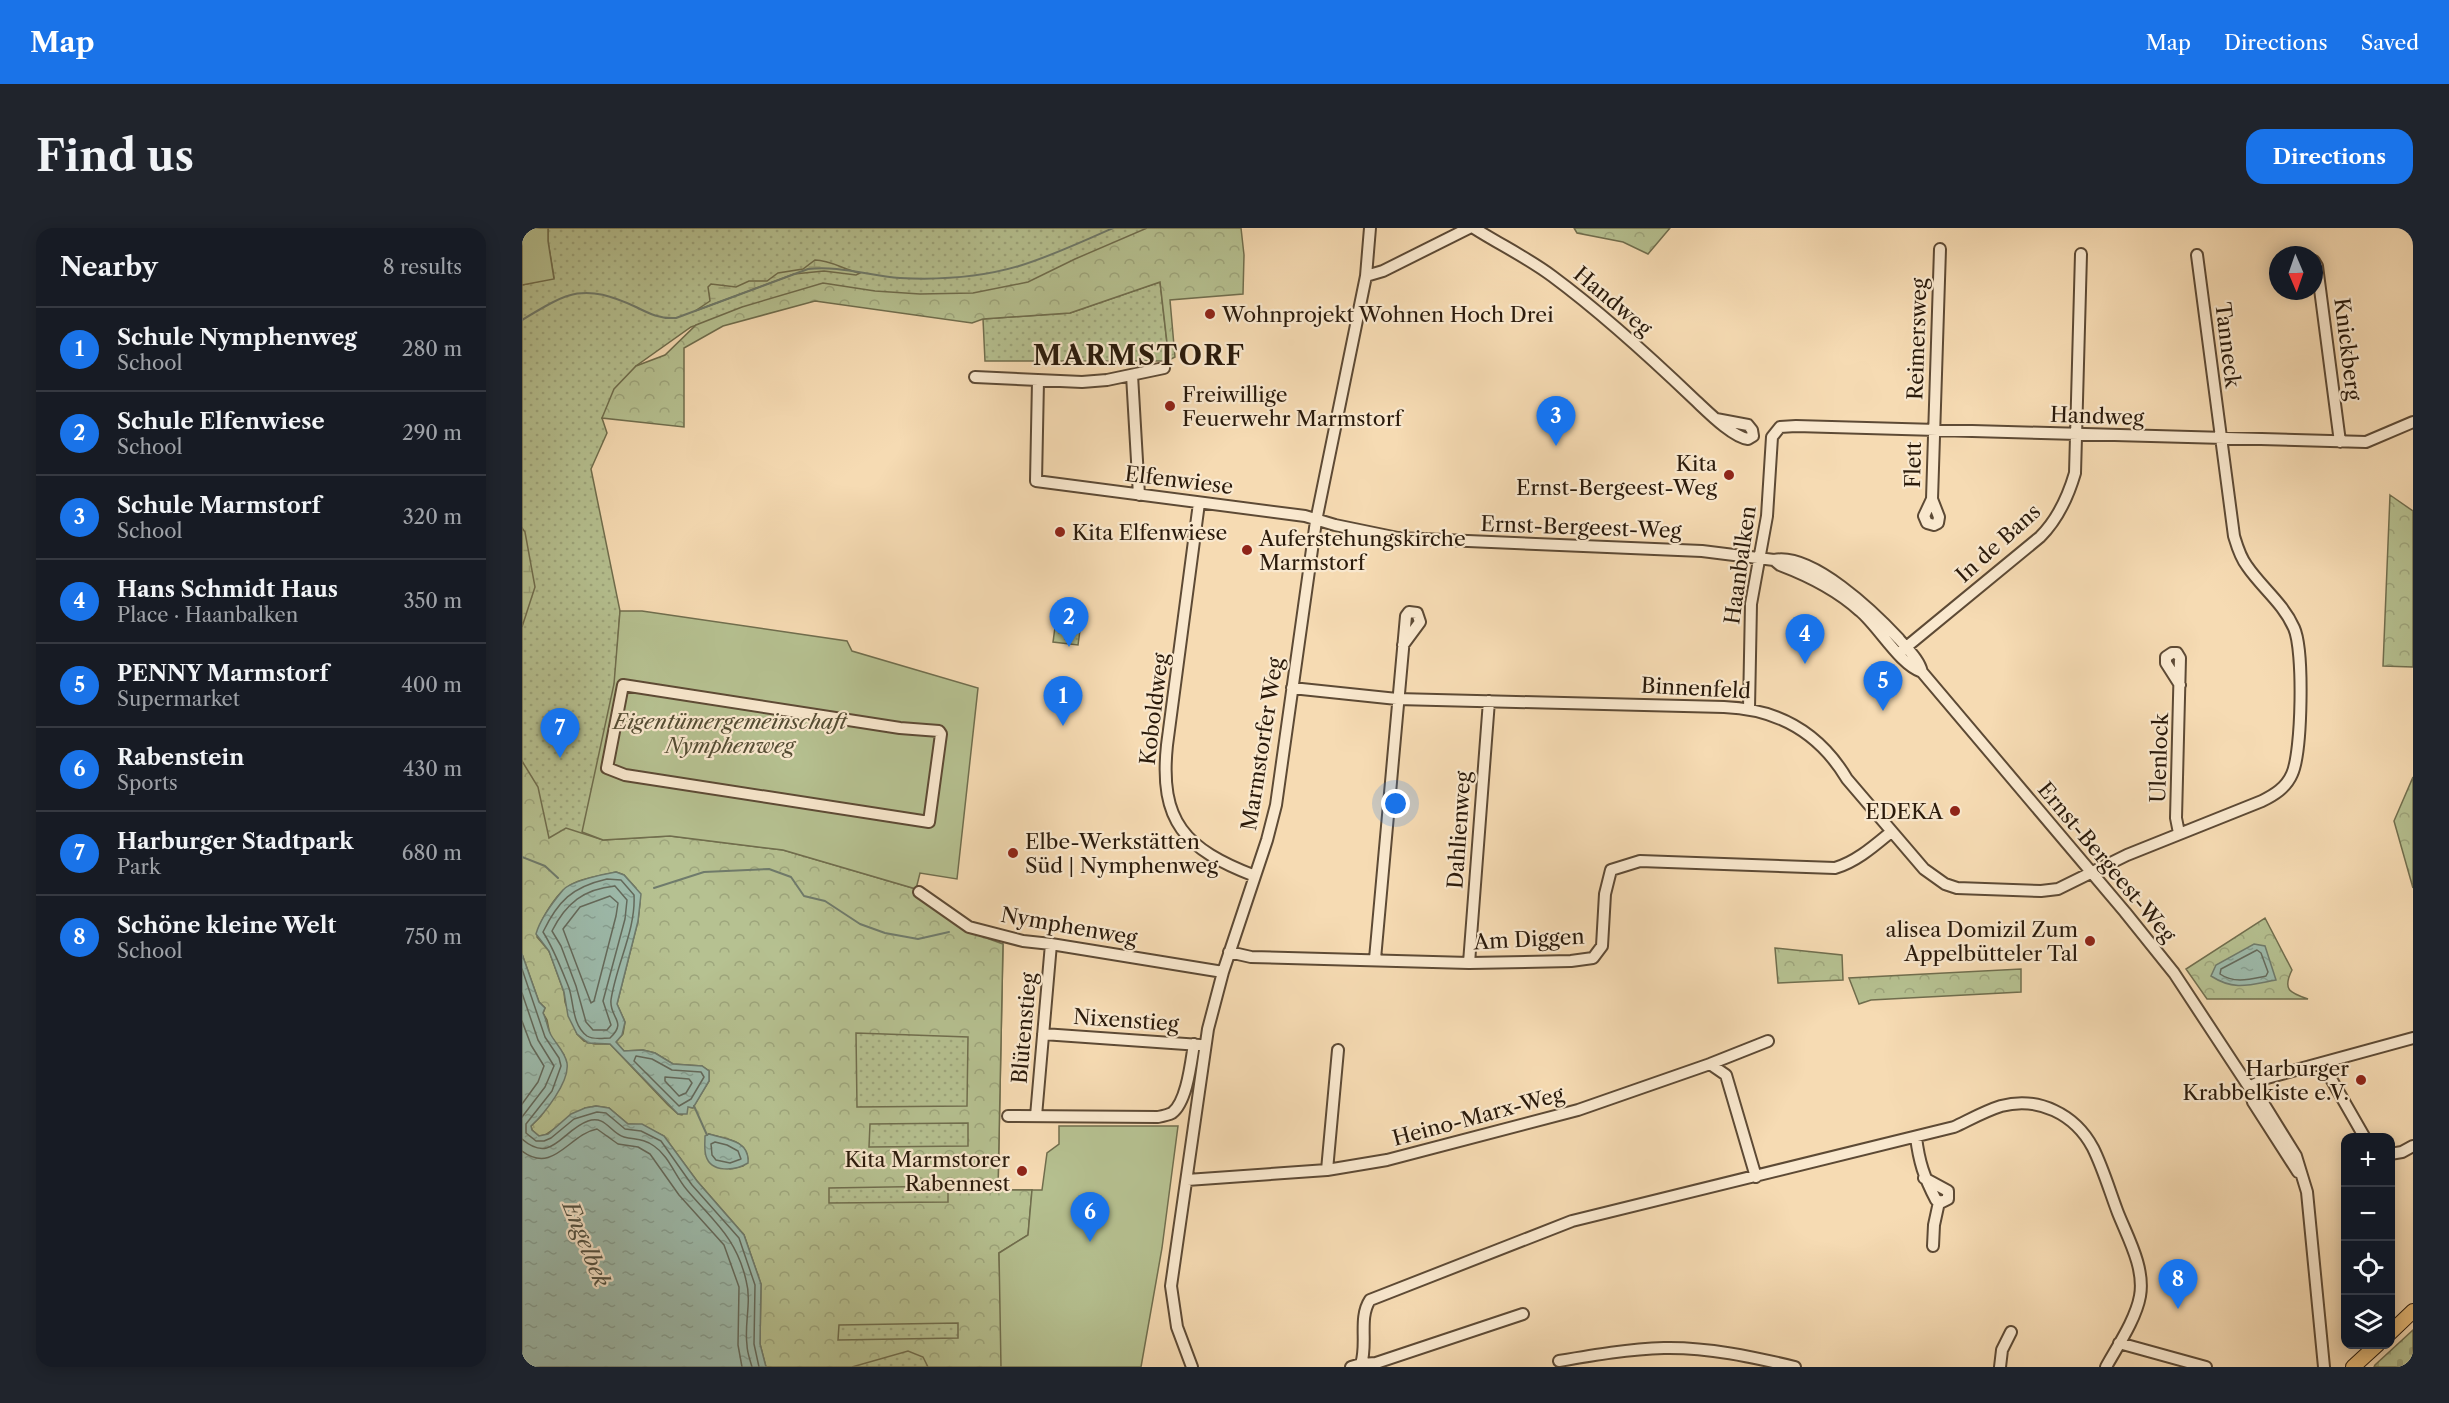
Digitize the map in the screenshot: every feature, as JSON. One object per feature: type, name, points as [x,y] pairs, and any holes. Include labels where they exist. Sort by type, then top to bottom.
[{"type":"main road","points":[[2395,1329],[2413,1311]]},
{"type":"main road","points":[[2353,1367],[2373,1349]]},
{"type":"street","name":"Marmstorfer Weg","points":[[1192,1367],[1177,1327],[1171,1286],[1206,1045],[1223,972],[1276,805],[1316,521],[1366,276],[1370,228]]},
{"type":"street","points":[[1366,276],[1383,271],[1469,228]]},
{"type":"street","name":"Handweg","points":[[1474,228],[1550,274],[1657,364],[1716,419]]},
{"type":"street","name":"Reimersweg","points":[[1933,431],[1940,249]]},
{"type":"street","name":"In de Bans","points":[[1902,650],[2013,560],[2052,524],[2064,505],[2075,473],[2081,254]]},
{"type":"street","name":"Tanneck","points":[[2179,833],[2274,795],[2291,777],[2297,753],[2300,652],[2295,631],[2285,609],[2246,565],[2234,536],[2197,255]]},
{"type":"street","name":"Knickberg","points":[[2321,300],[2340,442]]},
{"type":"street","points":[[975,377],[1082,382],[1164,368]]},
{"type":"street","points":[[1132,375],[1139,495]]},
{"type":"street","name":"Elfenwiese","points":[[1038,381],[1036,481],[1305,516],[1316,521]]},
{"type":"street","name":"Handweg","points":[[1777,430],[1790,426],[2366,442],[2413,422]]},
{"type":"street","name":"Haanbalken","points":[[1749,708],[1751,604],[1768,510],[1772,440],[1777,430]]},
{"type":"street","name":"Flett","points":[[1932,499],[1933,431]]},
{"type":"street","name":"Koboldweg","points":[[1199,503],[1167,745],[1166,794],[1180,825],[1192,841],[1221,863],[1255,876]]},
{"type":"street","name":"Ernst-Bergeest-Weg","points":[[1316,521],[1385,536],[1409,538],[1702,550],[1774,560],[1782,558],[1802,565],[1843,587],[1866,605],[1902,650],[1920,665],[1922,672],[2186,990],[2249,1087],[2253,1102],[2303,1178],[2310,1207],[2324,1367]]},
{"type":"street","points":[[1375,959],[1403,645]]},
{"type":"street","points":[[623,685],[900,728],[939,731],[940,746],[929,822],[626,775],[607,768],[623,685]]},
{"type":"street","name":"Ulenlock","points":[[2179,833],[2176,818],[2180,685]]},
{"type":"street","name":"Binnenfeld","points":[[1292,688],[1397,699],[1749,708],[1768,712],[1806,733],[1840,767],[1847,779],[1891,832],[1934,878],[1957,888],[2046,891],[2058,889],[2179,833]]},
{"type":"street","name":"Dahlienweg","points":[[1468,963],[1489,700]]},
{"type":"street","name":"Am Diggen","points":[[1229,952],[1251,957],[1468,963],[1593,958],[1602,946],[1605,894],[1611,870],[1640,861],[1835,868],[1845,865],[1864,853],[1891,832]]},
{"type":"street","name":"Nymphenweg","points":[[919,892],[969,927],[1023,941],[1223,972]]},
{"type":"street","name":"Blütenstieg","points":[[1036,1116],[1051,944]]},
{"type":"street","name":"Nixenstieg","points":[[1043,1034],[1206,1045]]},
{"type":"street","points":[[2249,1087],[2267,1078],[2413,1038]]},
{"type":"street","name":"Heino-Marx-Weg","points":[[1187,1180],[1327,1170],[1387,1160],[1528,1125],[1710,1064],[1768,1041]]},
{"type":"street","points":[[1008,1116],[1158,1117],[1170,1114],[1178,1107],[1183,1097],[1194,1044]]},
{"type":"street","points":[[1327,1170],[1338,1050]]},
{"type":"street","points":[[1710,1064],[1726,1075],[1756,1177]]},
{"type":"street","points":[[2322,1064],[2363,1133]]},
{"type":"street","points":[[1356,1366],[1363,1356],[1365,1307],[1370,1300],[1572,1221],[1954,1127],[1999,1107],[2018,1103],[2037,1104],[2063,1114],[2079,1129],[2093,1148],[2134,1253],[2140,1274],[2140,1297],[2106,1367]]},
{"type":"street","points":[[1916,1137],[1919,1166],[1939,1202],[1933,1246]]},
{"type":"street","points":[[2395,1153],[2413,1146]]},
{"type":"street","points":[[1356,1366],[1376,1363],[1523,1314]]},
{"type":"street","points":[[2000,1367],[2002,1350],[2011,1332]]},
{"type":"street","points":[[2119,1343],[2206,1367]]},
{"type":"street","points":[[1559,1360],[1666,1348],[1722,1353],[1795,1367]]},
{"type":"green space","points":[[522,228],[548,228],[554,279],[522,285]]},
{"type":"green space","points":[[548,228],[1162,228],[1031,287],[938,304],[804,291],[691,327],[636,366],[602,418],[607,433],[591,469],[620,611],[603,840],[1003,944],[998,1190],[1032,1190],[1003,1367],[522,1367],[522,285],[554,278]]},
{"type":"green space","points":[[1147,228],[1241,228],[1244,255],[1243,294],[1170,300],[1175,357],[1169,360],[1160,282],[1070,313],[983,319],[972,323],[815,301],[723,326],[684,348],[684,427],[602,418],[614,389],[636,366],[665,355],[696,325],[742,307],[823,283],[875,291],[920,294],[973,293],[1028,282]]},
{"type":"green space","points":[[1574,228],[1670,228],[1648,254],[1623,242],[1577,233]]},
{"type":"green space","points":[[815,260],[860,273],[856,275],[824,271],[794,274],[695,311],[710,301],[708,287],[711,284],[736,287],[749,281],[767,281],[778,273],[803,269]]},
{"type":"green space","points":[[1160,282],[1169,361],[985,361],[983,319],[1070,313]]},
{"type":"green space","points":[[2390,495],[2413,511],[2413,667],[2383,666]]},
{"type":"green space","points":[[522,528],[525,532],[535,587],[522,627]]},
{"type":"green space","points":[[1058,605],[1083,608],[1078,645],[1053,642]]},
{"type":"green space","name":"Eigentümergemeinschaft Nymphenweg","points":[[620,611],[642,611],[847,641],[852,651],[978,688],[957,879],[920,873],[916,889],[783,850],[670,836],[603,840],[582,832],[614,684]]},
{"type":"green space","points":[[522,761],[538,787],[549,838],[566,828],[603,840],[670,836],[783,850],[916,889],[970,932],[1003,944],[998,1190],[1032,1190],[1028,1235],[999,1253],[1003,1367],[928,1367],[923,1357],[908,1351],[852,1367],[766,1367],[760,1344],[761,1284],[744,1235],[697,1181],[664,1136],[642,1125],[628,1124],[609,1108],[596,1106],[585,1108],[545,1135],[539,1136],[532,1130],[531,1126],[541,1116],[560,1088],[564,1055],[550,1035],[543,1013],[545,1008],[539,1002],[522,954]],"holes":[[[616,872],[624,875],[636,888],[640,903],[638,921],[617,1004],[625,1022],[623,1034],[616,1042],[624,1051],[643,1050],[655,1053],[673,1064],[702,1066],[709,1071],[709,1081],[693,1108],[688,1107],[682,1115],[668,1105],[610,1044],[584,1041],[577,1034],[549,951],[537,937],[540,925],[557,897],[566,888],[583,880]],[[856,1033],[968,1037],[967,1106],[857,1107]],[[968,1123],[968,1146],[869,1147],[870,1124]],[[709,1134],[734,1141],[743,1147],[748,1159],[743,1166],[730,1169]],[[948,1186],[948,1202],[829,1203],[829,1188]],[[958,1323],[958,1338],[838,1340],[839,1325]]]},
{"type":"green space","points":[[2413,777],[2413,888],[2394,821]]},
{"type":"green space","points":[[2265,918],[2292,970],[2288,982],[2290,990],[2308,999],[2207,999],[2186,969]]},
{"type":"green space","points":[[1775,948],[1842,955],[1843,980],[1778,983]]},
{"type":"green space","points":[[2021,969],[2021,992],[1871,1000],[1859,1004],[1849,978]]},
{"type":"green space","points":[[1059,1126],[1178,1126],[1162,1248],[1141,1367],[1001,1367],[999,1253],[1028,1235],[1032,1190],[1042,1190],[1047,1153],[1059,1144]]},
{"type":"green space","points":[[2413,1330],[2413,1367],[2374,1367],[2395,1349]]},
{"type":"water","points":[[616,872],[624,875],[641,894],[638,921],[617,1004],[625,1022],[622,1035],[616,1042],[624,1051],[643,1050],[655,1053],[673,1064],[702,1066],[709,1071],[709,1081],[693,1108],[688,1107],[687,1114],[678,1114],[610,1044],[588,1043],[577,1034],[568,1016],[564,992],[549,951],[536,934],[540,922],[563,890],[588,878]]},
{"type":"water","points":[[2254,944],[2265,946],[2276,980],[2250,985],[2235,985],[2219,981],[2211,976],[2216,965]]},
{"type":"water","name":"Engelbek","points":[[522,954],[539,1002],[545,1008],[543,1013],[550,1032],[567,1063],[567,1071],[560,1088],[543,1114],[531,1126],[532,1130],[539,1136],[548,1134],[571,1114],[596,1106],[609,1108],[628,1124],[642,1124],[664,1136],[697,1181],[744,1235],[761,1284],[760,1344],[766,1367],[522,1367]]},
{"type":"water","points":[[709,1134],[741,1145],[748,1155],[748,1163],[730,1169],[713,1165],[709,1162],[705,1151],[705,1136]]},
{"type":"waterway","points":[[522,320],[565,297],[589,293],[618,299],[655,316],[676,318],[808,269],[842,270],[900,278],[929,279],[975,275],[1005,270],[1030,262],[1113,228]]},
{"type":"waterway","points":[[522,857],[545,866],[558,878]]},
{"type":"waterway","points":[[654,888],[704,872],[769,869],[791,877],[804,896],[825,901],[860,924],[885,933],[918,939],[949,932]]},
{"type":"waterway","points":[[694,1106],[707,1135]]},
{"type":"place","name":"Wohnprojekt Wohnen Hoch Drei","points":[[1210,314]]},
{"type":"place","name":"Freiwillige Feuerwehr Marmstorf","points":[[1170,406]]},
{"type":"place","name":"Schule Marmstorf","points":[[1556,446]]},
{"type":"place","name":"Kita Ernst-Bergeest-Weg","points":[[1729,475]]},
{"type":"place","name":"Kita Elfenwiese","points":[[1060,532]]},
{"type":"place","name":"Auferstehungskirche Marmstorf","points":[[1247,550]]},
{"type":"place","name":"Schule Elfenwiese","points":[[1069,647]]},
{"type":"place","name":"Hans Schmidt Haus","points":[[1805,664]]},
{"type":"place","name":"PENNY Marmstorf","points":[[1883,711]]},
{"type":"place","name":"Schule Nymphenweg","points":[[1063,726]]},
{"type":"place","name":"Harburger Stadtpark","points":[[560,758]]},
{"type":"place","name":"EDEKA","points":[[1955,811]]},
{"type":"place","name":"Elbe-Werkstätten Süd | Nymphenweg","points":[[1013,853]]},
{"type":"place","name":"alisea Domizil Zum Appelbütteler Tal","points":[[2090,941]]},
{"type":"place","name":"Harburger Krabbelkiste e.V.","points":[[2361,1080]]},
{"type":"place","name":"Kita Marmstorer Rabennest","points":[[1022,1171]]},
{"type":"place","name":"Rabenstein","points":[[1090,1242]]},
{"type":"place","name":"Schöne kleine Welt","points":[[2178,1309]]},
{"type":"district","name":"MARMSTORF","points":[[1139,355]]}]
